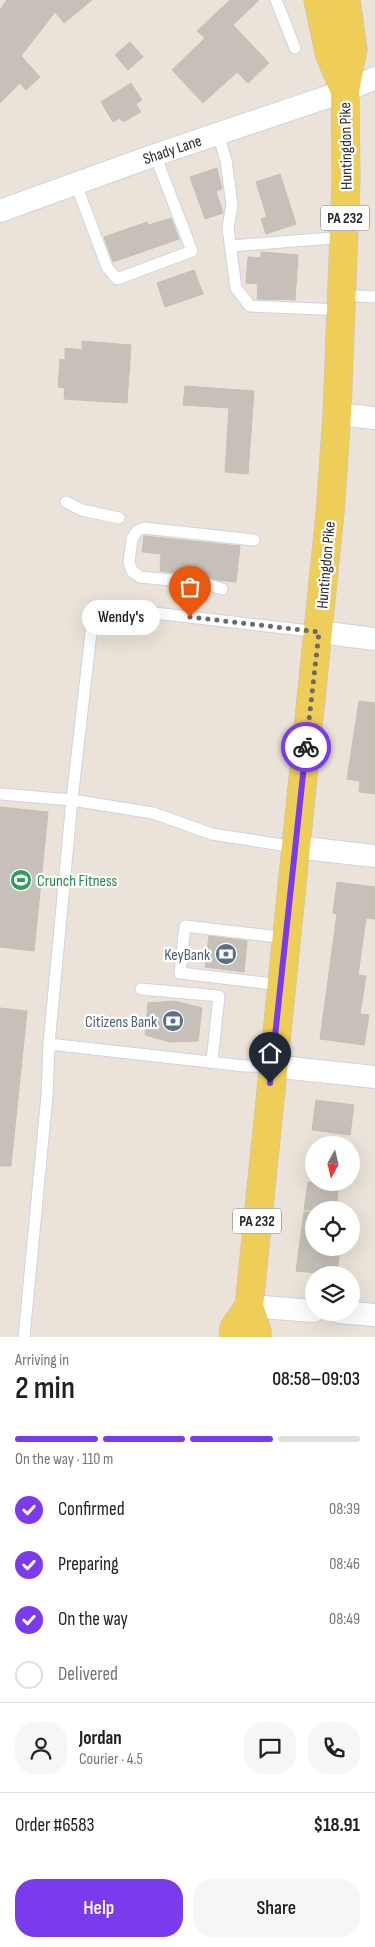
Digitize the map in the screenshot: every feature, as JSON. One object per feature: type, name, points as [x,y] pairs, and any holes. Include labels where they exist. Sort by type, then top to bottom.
[{"type":"main road","name":"Huntingdon Pike","points":[[318,0],[328,53],[345,91]]},
{"type":"main road","name":"Huntingdon Pike","points":[[257,1337],[258,1331],[249,1306],[272,1066],[319,632],[337,414],[346,179],[345,91],[353,49],[346,0]]},
{"type":"main road","name":"Huntingdon Pike","points":[[233,1337],[234,1328],[249,1306]]},
{"type":"street","name":"Shady Lane","points":[[0,211],[155,155],[345,91],[375,78]]},
{"type":"street","points":[[337,414],[375,418]]},
{"type":"street","points":[[319,632],[375,638]]},
{"type":"street","points":[[295,846],[375,856]]},
{"type":"street","points":[[272,1066],[375,1077]]},
{"type":"street","points":[[249,1306],[305,1310]]},
{"type":"street","points":[[360,1314],[375,1315]]},
{"type":"lane","points":[[276,0],[295,48]]},
{"type":"lane","points":[[218,134],[226,160],[232,205],[228,228],[236,288],[250,306],[342,303],[375,297]]},
{"type":"lane","points":[[76,184],[108,267],[117,279],[192,251],[155,155]]},
{"type":"lane","points":[[231,246],[344,238]]},
{"type":"lane","points":[[66,502],[82,510],[119,518]]},
{"type":"lane","points":[[222,589],[203,583],[140,577],[132,571],[129,562],[132,539],[137,531],[144,528],[254,540]]},
{"type":"lane","points":[[24,1337],[72,800],[94,606],[319,632]]},
{"type":"lane","points":[[0,794],[72,800],[153,813],[212,834],[295,846]]},
{"type":"lane","points":[[281,985],[180,973],[185,926],[286,938]]},
{"type":"lane","points":[[141,989],[219,996],[212,1061]]},
{"type":"lane","points":[[49,1044],[246,1066],[272,1066]]},
{"type":"building","points":[[7,0],[92,0],[64,23],[55,12],[21,56],[40,77],[26,90],[20,83],[0,103],[0,10]]},
{"type":"building","points":[[230,0],[259,0],[233,25],[269,63],[248,83],[237,72],[203,103],[172,70],[205,38],[197,31]]},
{"type":"building","points":[[130,42],[143,57],[128,70],[115,55]]},
{"type":"building","points":[[131,83],[142,100],[136,104],[141,112],[123,122],[120,118],[113,122],[101,102]]},
{"type":"building","points":[[217,168],[222,189],[216,191],[223,213],[205,219],[190,177]]},
{"type":"building","points":[[280,174],[296,224],[266,234],[261,219],[267,217],[256,182]]},
{"type":"building","points":[[171,218],[179,239],[113,262],[104,237],[147,222],[149,225]]},
{"type":"building","points":[[261,252],[298,255],[295,300],[257,299],[258,284],[246,283],[248,257],[261,258]]},
{"type":"building","points":[[194,270],[203,294],[165,307],[157,283]]},
{"type":"building","points":[[82,341],[131,345],[127,403],[64,399],[65,388],[58,387],[60,359],[65,360],[65,348],[82,350]]},
{"type":"building","points":[[185,386],[254,391],[248,474],[225,472],[229,408],[183,405]]},
{"type":"building","points":[[144,536],[240,546],[236,582],[160,571],[161,554],[142,552]]},
{"type":"building","points":[[359,701],[375,703],[375,794],[359,792],[360,781],[347,779]]},
{"type":"building","name":"Crunch Fitness","points":[[0,807],[48,812],[34,951],[0,947]]},
{"type":"building","points":[[337,882],[375,887],[375,919],[366,918],[358,975],[366,976],[360,1014],[369,1015],[364,1045],[320,1039],[337,914],[333,913]]},
{"type":"building","name":"KeyBank","points":[[209,936],[247,941],[244,972],[205,967]]},
{"type":"building","name":"Citizens Bank","points":[[175,1001],[202,1008],[198,1041],[170,1042],[145,1035],[148,1003]]},
{"type":"building","points":[[0,1008],[27,1011],[11,1166],[0,1166]]},
{"type":"building","points":[[316,1100],[354,1105],[350,1135],[312,1130]]},
{"type":"building","points":[[307,1191],[338,1191],[337,1201],[305,1201]]},
{"type":"building","points":[[305,1212],[305,1256],[339,1256],[338,1266],[305,1266],[305,1272],[296,1271]]},
{"type":"way so far","points":[[190,617],[319,632],[306,747]]},
{"type":"place","name":"Wendy's","points":[[190,617]]},
{"type":"place","name":"Crunch Fitness","points":[[21,880]]},
{"type":"place","name":"KeyBank","points":[[226,954]]},
{"type":"place","name":"Citizens Bank","points":[[173,1021]]},
{"type":"route","points":[[270,1083],[306,747]]}]
